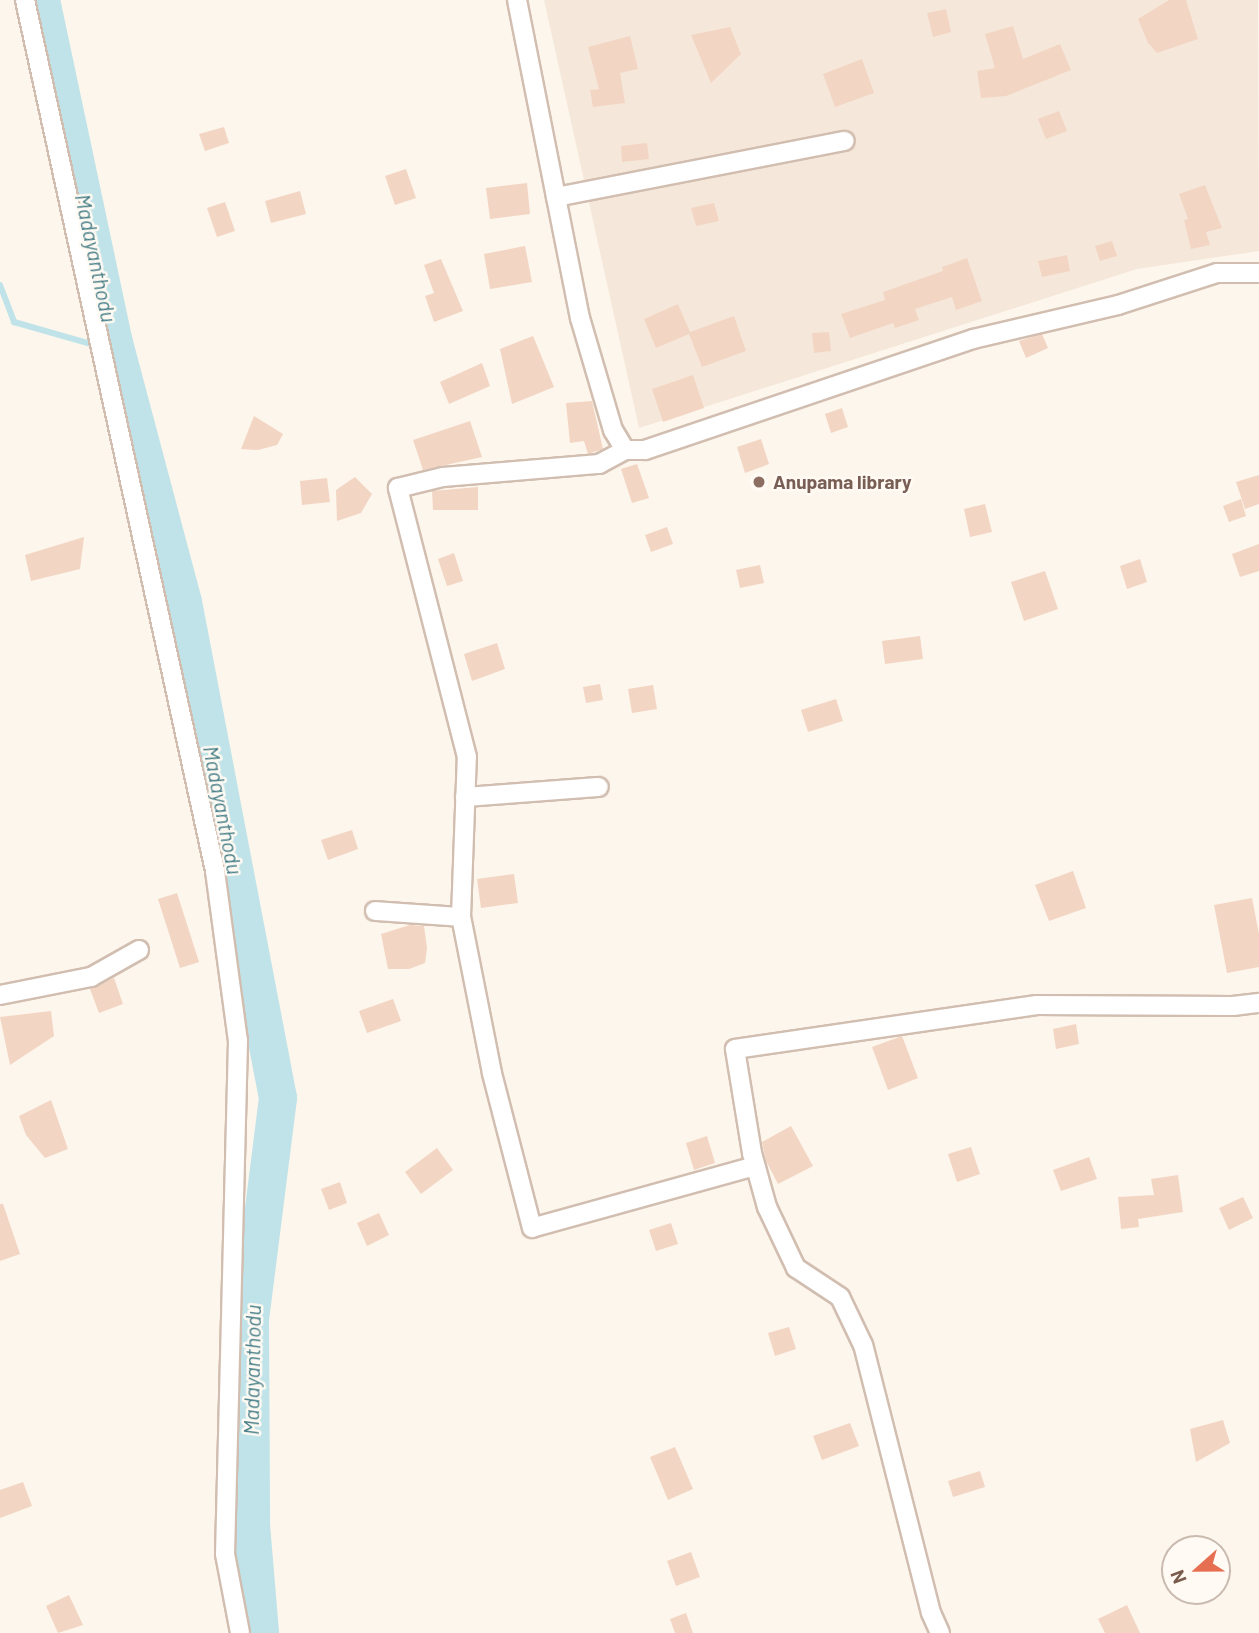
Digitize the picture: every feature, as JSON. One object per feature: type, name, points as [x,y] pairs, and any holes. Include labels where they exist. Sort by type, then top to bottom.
[{"type":"street","points":[[25,0],[215,871],[238,1041],[225,1554],[240,1633]]},
{"type":"street","points":[[517,0],[580,318],[613,430],[625,450]]},
{"type":"street","points":[[556,197],[845,141]]},
{"type":"street","points":[[755,1166],[532,1228],[492,1073],[461,917],[467,757],[398,488],[443,477],[599,464],[625,450],[645,450],[973,339],[1118,305],[1217,273],[1259,273]]},
{"type":"street","points":[[465,797],[598,787]]},
{"type":"street","points":[[375,911],[461,917]]},
{"type":"street","points":[[0,995],[90,977],[139,950]]},
{"type":"street","points":[[940,1633],[931,1613],[863,1345],[840,1297],[796,1268],[766,1207],[755,1166],[735,1049],[1037,1005],[1233,1006],[1259,1003]]},
{"type":"shaded area","points":[[544,0],[1258,0],[1259,251],[1137,269],[639,428]]},
{"type":"building","points":[[1169,0],[1186,0],[1198,39],[1157,53],[1148,43],[1138,19]]},
{"type":"building","points":[[946,9],[951,32],[933,37],[927,13]]},
{"type":"building","points":[[1013,26],[1023,59],[1060,44],[1071,70],[1006,96],[981,98],[977,71],[995,68],[985,34]]},
{"type":"building","points":[[730,27],[741,54],[711,83],[691,35]]},
{"type":"building","points":[[630,36],[638,69],[620,73],[625,103],[593,107],[590,90],[599,89],[588,47]]},
{"type":"building","points":[[862,59],[874,93],[835,107],[823,74]]},
{"type":"building","points":[[1059,111],[1067,131],[1046,139],[1038,119]]},
{"type":"building","points":[[224,127],[229,143],[205,151],[199,134]]},
{"type":"building","points":[[647,143],[649,159],[622,162],[621,146]]},
{"type":"building","points":[[406,169],[416,198],[395,205],[385,176]]},
{"type":"building","points":[[527,183],[530,214],[490,219],[486,188]]},
{"type":"building","points":[[1205,185],[1222,228],[1206,232],[1210,245],[1191,249],[1184,220],[1188,219],[1179,194]]},
{"type":"building","points":[[300,191],[306,214],[271,223],[265,201]]},
{"type":"building","points":[[225,202],[235,231],[217,237],[207,208]]},
{"type":"building","points":[[714,203],[719,221],[696,226],[691,208]]},
{"type":"building","points":[[1112,241],[1117,256],[1100,261],[1095,246]]},
{"type":"building","points":[[525,246],[532,282],[490,289],[484,254]]},
{"type":"building","points":[[1067,255],[1070,271],[1042,277],[1038,261]]},
{"type":"building","points":[[967,258],[982,301],[956,310],[952,297],[915,309],[919,320],[895,328],[893,323],[850,338],[841,314],[885,300],[883,292],[943,271],[942,267]]},
{"type":"building","points":[[441,259],[463,311],[434,322],[425,296],[434,293],[424,265]]},
{"type":"building","points":[[678,304],[690,332],[734,316],[746,351],[702,367],[689,334],[656,348],[644,319]]},
{"type":"building","points":[[829,332],[831,351],[814,353],[812,333]]},
{"type":"building","points":[[1042,334],[1048,348],[1026,358],[1019,341]]},
{"type":"building","points":[[533,336],[554,387],[512,404],[500,349]]},
{"type":"building","points":[[482,363],[490,386],[449,404],[440,382]]},
{"type":"building","points":[[693,375],[704,408],[663,422],[652,389]]},
{"type":"building","points":[[592,401],[603,449],[588,454],[584,441],[570,443],[566,403]]},
{"type":"building","points":[[842,408],[848,427],[831,433],[825,414]]},
{"type":"building","points":[[254,416],[283,434],[277,445],[258,450],[241,449]]},
{"type":"building","points":[[470,421],[482,457],[423,470],[413,440]]},
{"type":"building","points":[[761,439],[769,464],[745,473],[737,447]]},
{"type":"building","points":[[637,464],[649,498],[632,503],[621,469]]},
{"type":"building","points":[[1259,475],[1259,504],[1245,509],[1236,482]]},
{"type":"building","points":[[355,477],[372,494],[361,513],[337,521],[336,490]]},
{"type":"building","points":[[327,478],[330,502],[302,505],[300,481]]},
{"type":"building","points":[[478,487],[478,510],[433,510],[432,491]]},
{"type":"building","points":[[1241,499],[1246,516],[1229,522],[1223,506]]},
{"type":"building","points":[[985,504],[992,532],[970,537],[964,509]]},
{"type":"building","points":[[667,527],[673,544],[651,552],[645,535]]},
{"type":"building","points":[[84,537],[80,569],[31,581],[25,555]]},
{"type":"building","points":[[1259,544],[1259,571],[1240,577],[1232,554]]},
{"type":"building","points":[[454,553],[463,581],[447,586],[438,559]]},
{"type":"building","points":[[1140,559],[1147,582],[1127,589],[1120,566]]},
{"type":"building","points":[[760,565],[764,583],[740,588],[736,570]]},
{"type":"building","points":[[1045,571],[1058,609],[1024,621],[1011,582]]},
{"type":"building","points":[[920,636],[923,659],[885,664],[882,641]]},
{"type":"building","points":[[497,643],[505,669],[472,681],[464,654]]},
{"type":"building","points":[[600,684],[603,700],[586,703],[583,687]]},
{"type":"building","points":[[653,685],[657,709],[632,713],[628,689]]},
{"type":"building","points":[[836,699],[843,721],[808,732],[801,710]]},
{"type":"building","points":[[352,830],[358,849],[328,860],[321,840]]},
{"type":"building","points":[[1073,871],[1086,908],[1049,921],[1035,885]]},
{"type":"building","points":[[514,874],[518,903],[481,908],[477,879]]},
{"type":"building","points":[[177,893],[199,962],[180,968],[158,899]]},
{"type":"building","points":[[1252,898],[1259,934],[1259,967],[1227,973],[1214,905]]},
{"type":"building","points":[[410,925],[424,926],[427,948],[425,963],[409,969],[388,969],[381,934]]},
{"type":"building","points":[[114,978],[123,1004],[99,1013],[90,989]]},
{"type":"building","points":[[393,999],[401,1021],[367,1033],[359,1011]]},
{"type":"building","points":[[51,1011],[54,1036],[10,1065],[0,1017]]},
{"type":"building","points":[[1076,1024],[1079,1044],[1056,1049],[1053,1029]]},
{"type":"building","points":[[902,1036],[918,1078],[888,1090],[872,1047]]},
{"type":"building","points":[[51,1100],[68,1149],[45,1158],[26,1135],[19,1116]]},
{"type":"building","points":[[791,1126],[813,1166],[778,1184],[766,1161],[762,1142]]},
{"type":"building","points":[[707,1136],[715,1163],[694,1170],[686,1143]]},
{"type":"building","points":[[971,1147],[980,1174],[957,1182],[948,1154]]},
{"type":"building","points":[[437,1148],[453,1170],[421,1194],[405,1172]]},
{"type":"building","points":[[1089,1157],[1097,1179],[1061,1191],[1053,1170]]},
{"type":"building","points":[[1178,1175],[1183,1212],[1138,1219],[1139,1227],[1121,1229],[1118,1197],[1154,1195],[1151,1179]]},
{"type":"building","points":[[340,1182],[347,1203],[329,1210],[321,1189]]},
{"type":"building","points":[[1243,1197],[1253,1218],[1229,1230],[1219,1208]]},
{"type":"building","points":[[0,1204],[3,1204],[20,1254],[0,1261]]},
{"type":"building","points":[[379,1213],[389,1235],[367,1246],[357,1223]]},
{"type":"building","points":[[671,1223],[678,1244],[656,1251],[649,1230]]},
{"type":"building","points":[[789,1327],[796,1349],[775,1356],[768,1333]]},
{"type":"building","points":[[1223,1420],[1230,1443],[1196,1462],[1190,1429]]},
{"type":"building","points":[[850,1423],[859,1446],[822,1460],[813,1436]]},
{"type":"building","points":[[675,1447],[693,1489],[668,1500],[650,1457]]},
{"type":"building","points":[[980,1471],[985,1487],[953,1497],[948,1481]]},
{"type":"building","points":[[23,1482],[32,1506],[0,1518],[0,1490]]},
{"type":"building","points":[[691,1552],[700,1577],[676,1586],[667,1561]]},
{"type":"building","points":[[69,1595],[83,1625],[58,1633],[46,1606]]},
{"type":"building","points":[[1127,1605],[1140,1633],[1105,1633],[1098,1619]]},
{"type":"building","points":[[686,1613],[693,1633],[675,1633],[670,1619]]},
{"type":"waterway","name":"Madayanthodu","points":[[41,0],[114,343],[183,602],[278,1098],[250,1319],[251,1525],[260,1633]]},
{"type":"waterway","points":[[0,285],[14,322],[116,351]]},
{"type":"place","name":"Anupama library","points":[[759,482]]}]
